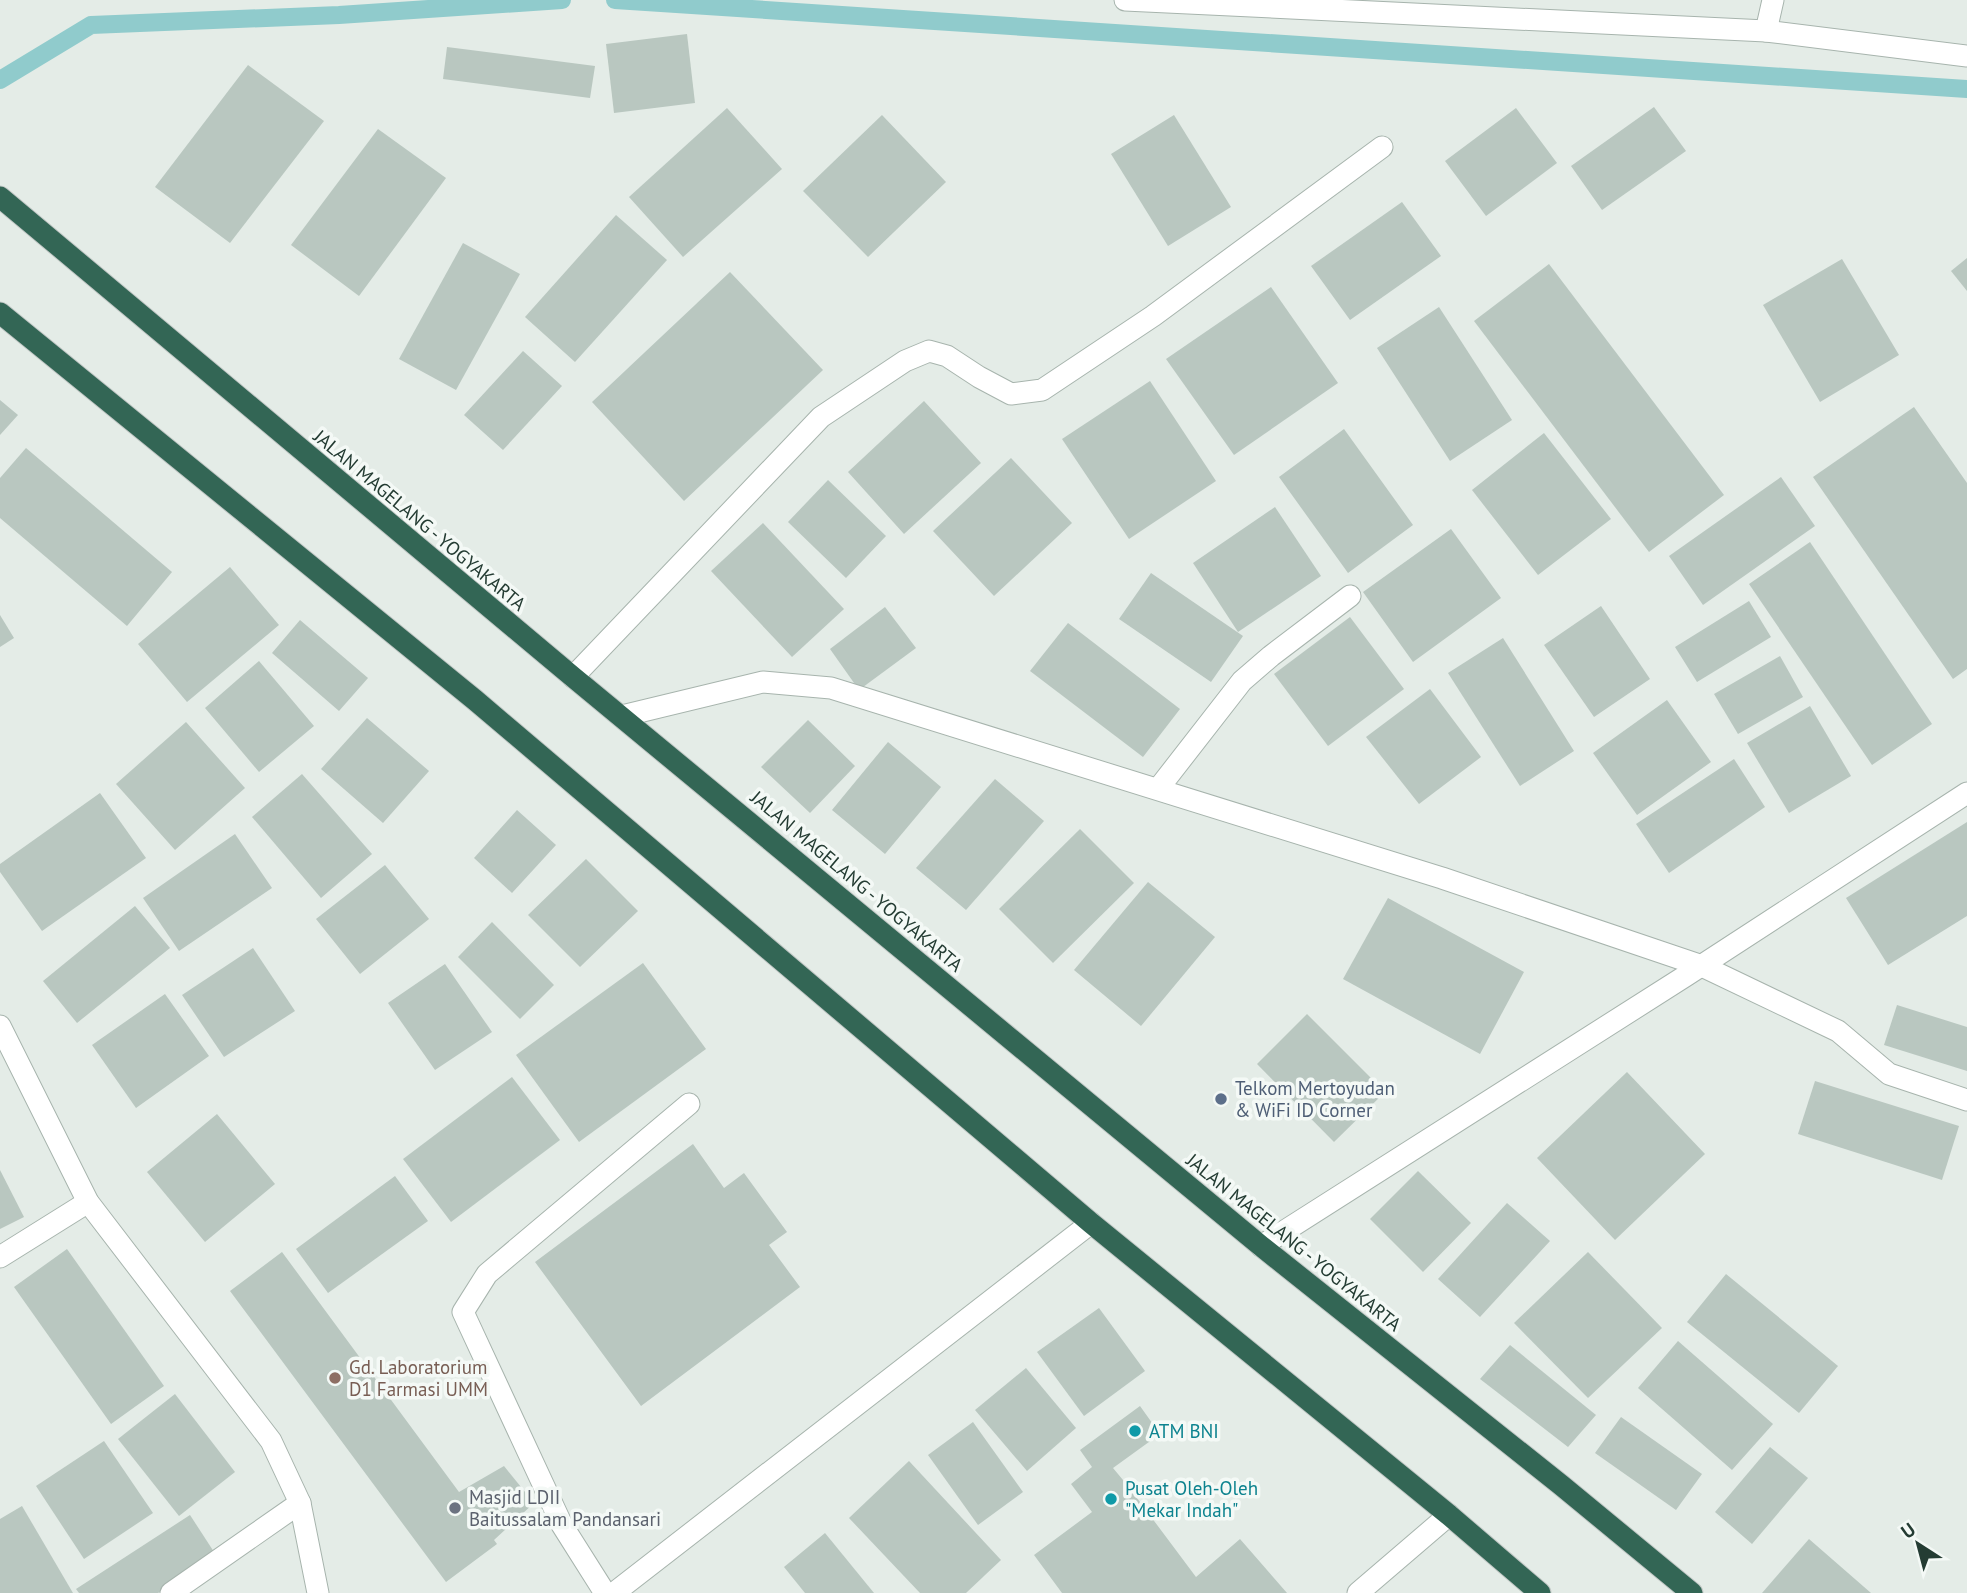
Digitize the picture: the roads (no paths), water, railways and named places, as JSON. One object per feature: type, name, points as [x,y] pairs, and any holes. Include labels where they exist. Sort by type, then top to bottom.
[{"type":"highway","name":"JALAN MAGELANG - YOGYAKARTA","points":[[0,197],[573,677],[1261,1246],[1692,1593]]},
{"type":"highway","points":[[0,313],[475,700],[1091,1223],[1540,1593]]},
{"type":"street","points":[[1125,0],[1766,31],[1967,56]]},
{"type":"street","points":[[1766,31],[1773,0]]},
{"type":"street","points":[[573,677],[821,417],[905,361],[929,351],[947,356],[1011,394],[1042,390],[1153,316],[1382,147]]},
{"type":"street","points":[[1158,789],[1242,681],[1350,596]]},
{"type":"street","points":[[622,716],[763,682],[831,688],[1429,874],[1702,966],[1838,1031],[1889,1074],[1967,1100]]},
{"type":"street","points":[[1261,1246],[1702,966],[1967,793]]},
{"type":"street","points":[[0,1026],[88,1202],[271,1441],[300,1503],[318,1593]]},
{"type":"street","points":[[605,1593],[562,1525],[463,1312],[487,1274],[689,1104]]},
{"type":"street","points":[[0,1257],[88,1202]]},
{"type":"street","points":[[614,1593],[1091,1223]]},
{"type":"street","points":[[171,1593],[300,1503]]},
{"type":"street","points":[[1358,1593],[1449,1516]]},
{"type":"waterway","points":[[0,80],[91,25],[339,15],[562,0]]},
{"type":"waterway","points":[[615,0],[1967,89]]},
{"type":"place","name":"Telkom Mertoyudan & WiFi ID Corner","points":[[1221,1099]]},
{"type":"place","name":"Gd. Laboratorium D1 Farmasi UMM","points":[[335,1378]]},
{"type":"place","name":"ATM BNI","points":[[1135,1431]]},
{"type":"place","name":"Pusat Oleh-Oleh \"Mekar Indah\"","points":[[1111,1499]]},
{"type":"place","name":"Masjid LDII Baitussalam Pandansari","points":[[455,1508]]}]
